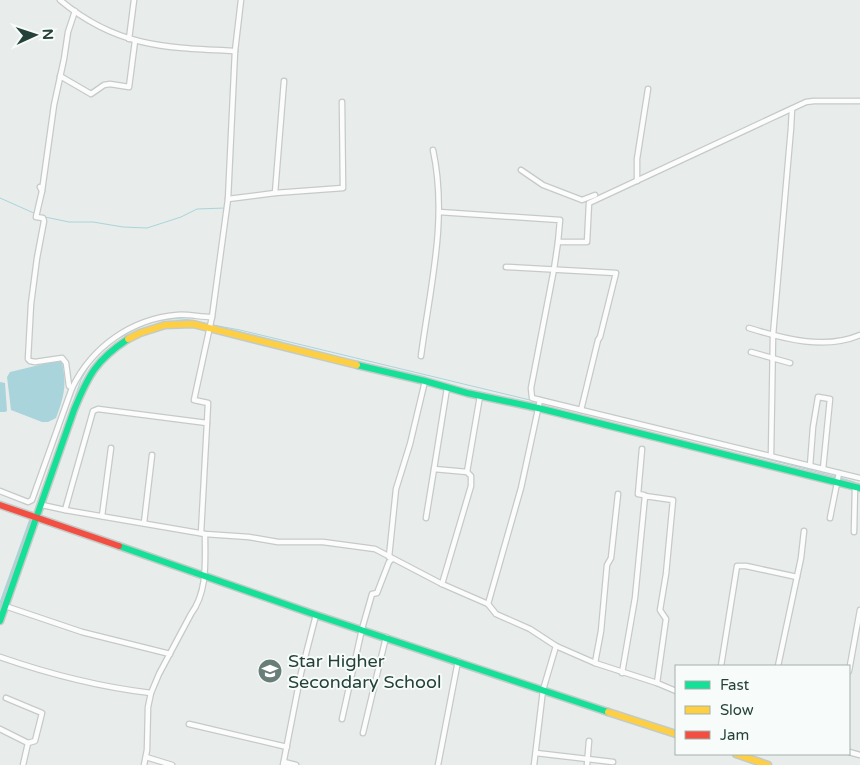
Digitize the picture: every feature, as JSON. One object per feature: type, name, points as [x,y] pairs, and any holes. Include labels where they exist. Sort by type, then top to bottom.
[{"type":"street","points":[[60,0],[109,32],[135,41],[172,48],[235,51]]},
{"type":"street","points":[[129,39],[134,0]]},
{"type":"street","points":[[144,765],[149,724],[148,707],[151,693],[191,614],[197,606],[205,576],[203,533],[208,403],[194,400],[212,317],[228,199],[235,51],[241,0]]},
{"type":"street","points":[[72,388],[69,386],[66,363],[62,358],[34,362],[28,359],[37,258],[44,221],[43,218],[36,217],[54,105],[68,32],[75,11]]},
{"type":"street","points":[[60,76],[91,94],[104,85],[129,87],[135,41]]},
{"type":"street","points":[[276,193],[284,81]]},
{"type":"street","points":[[637,181],[637,159],[648,89]]},
{"type":"street","points":[[558,242],[588,242],[590,203],[806,102],[860,101]]},
{"type":"street","points":[[228,199],[344,188],[342,102]]},
{"type":"street","points":[[771,456],[773,335],[792,109]]},
{"type":"street","points":[[421,356],[437,252],[439,212],[437,171],[433,150]]},
{"type":"street","points":[[521,170],[543,185],[582,200],[595,195]]},
{"type":"street","points":[[439,212],[560,220],[554,270],[531,388],[532,398],[860,478]]},
{"type":"street","points":[[506,267],[616,273],[581,410]]},
{"type":"street","points":[[0,490],[28,502],[32,500],[72,388],[81,371],[103,345],[144,322],[179,315],[212,317]]},
{"type":"street","points":[[0,621],[38,518],[74,410],[97,364],[132,336],[149,329],[185,324],[193,324],[480,396],[538,407],[858,487],[854,532]]},
{"type":"street","points":[[749,328],[773,335],[812,342],[841,341],[860,335]]},
{"type":"street","points":[[752,352],[790,363]]},
{"type":"street","points":[[342,719],[362,629],[372,594],[377,593],[391,558],[396,489],[410,444],[425,381]]},
{"type":"street","points":[[426,518],[447,388]]},
{"type":"street","points":[[467,472],[480,396]]},
{"type":"street","points":[[810,466],[813,427],[818,397],[830,400],[823,469]]},
{"type":"street","points":[[488,604],[521,488],[540,400]]},
{"type":"street","points":[[65,510],[93,411],[98,409],[207,423]]},
{"type":"street","points":[[102,516],[111,448]]},
{"type":"street","points":[[642,449],[638,494],[644,495]]},
{"type":"street","points":[[144,524],[152,455]]},
{"type":"street","points":[[434,469],[467,472],[471,476],[471,486],[442,584]]},
{"type":"street","points":[[830,518],[840,473]]},
{"type":"street","points":[[595,663],[601,631],[607,565],[611,558],[618,494]]},
{"type":"street","points":[[622,673],[635,598],[646,496],[672,500],[666,574],[660,610],[666,619],[657,683]]},
{"type":"street","points":[[0,505],[316,615],[675,734]]},
{"type":"street","points":[[42,505],[203,533],[249,537],[278,542],[323,542],[375,549],[442,584],[488,604],[496,614],[530,629],[556,646],[595,663],[675,691]]},
{"type":"street","points":[[778,665],[797,576],[804,531]]},
{"type":"street","points":[[721,665],[737,566],[797,576]]},
{"type":"street","points":[[5,606],[82,632],[170,654]]},
{"type":"street","points":[[850,665],[860,610]]},
{"type":"street","points":[[296,765],[283,764],[316,615]]},
{"type":"street","points":[[363,733],[386,637]]},
{"type":"street","points":[[534,765],[543,690],[556,646]]},
{"type":"street","points":[[0,657],[25,666],[108,687],[151,693]]},
{"type":"street","points":[[438,765],[458,661]]},
{"type":"street","points":[[0,728],[28,743],[35,741],[42,713],[6,698]]},
{"type":"street","points":[[188,724],[287,747]]},
{"type":"street","points":[[586,765],[589,741]]},
{"type":"street","points":[[23,765],[28,743]]},
{"type":"street","points":[[536,753],[613,762]]},
{"type":"street","points":[[738,755],[755,763],[768,765]]},
{"type":"street","points":[[146,757],[172,765]]},
{"type":"water","points":[[56,361],[62,362],[64,384],[63,397],[56,418],[48,422],[42,422],[11,410],[7,377],[10,372]]},
{"type":"water","points":[[0,382],[5,383],[7,411],[5,412],[0,412]]},
{"type":"waterway","points":[[0,198],[36,214]]},
{"type":"waterway","points":[[45,217],[69,222],[93,222],[123,227],[147,228],[181,217],[197,209],[225,208]]},
{"type":"waterway","points":[[227,225],[229,208]]},
{"type":"waterway","points":[[114,341],[137,328],[162,320],[183,319],[208,324]]},
{"type":"waterway","points":[[214,319],[213,325],[592,415]]},
{"type":"waterway","points":[[102,351],[109,345]]},
{"type":"waterway","points":[[34,513],[81,380],[91,362]]},
{"type":"waterway","points":[[693,440],[837,477]]},
{"type":"waterway","points":[[841,478],[854,482]]},
{"type":"waterway","points":[[0,609],[32,520]]},
{"type":"traffic: fast","points":[[0,621],[79,398],[94,370],[108,354],[128,339]]},
{"type":"traffic: fast","points":[[357,365],[860,488]]},
{"type":"traffic: fast","points":[[119,546],[316,615],[608,712]]},
{"type":"traffic: slow","points":[[128,339],[165,325],[193,324],[357,365]]},
{"type":"traffic: slow","points":[[608,712],[675,734]]},
{"type":"traffic: slow","points":[[739,755],[768,765]]},
{"type":"traffic: jam","points":[[0,505],[119,546]]},
{"type":"place","name":"Star Higher Secondary School","points":[[270,671]]}]
